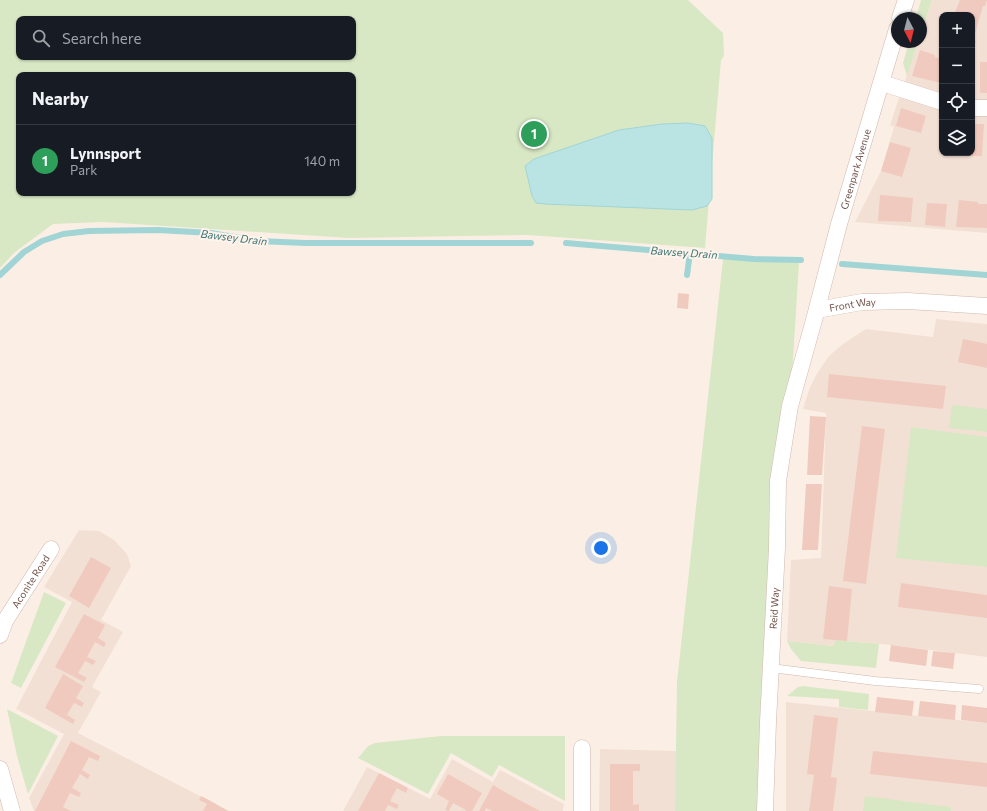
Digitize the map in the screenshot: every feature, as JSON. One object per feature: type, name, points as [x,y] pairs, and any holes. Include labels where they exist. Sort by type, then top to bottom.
[{"type":"street","points":[[902,12],[906,0]]},
{"type":"street","name":"Greenpark Avenue","points":[[817,310],[839,224],[892,48]]},
{"type":"street","points":[[882,83],[939,101]]},
{"type":"street","points":[[975,108],[987,108]]},
{"type":"street","name":"Front Way","points":[[790,406],[817,310],[862,302],[908,301],[987,306]]},
{"type":"street","name":"Reid Way","points":[[765,811],[777,548],[778,481],[790,406]]},
{"type":"street","name":"Aconite Road","points":[[0,635],[5,621],[51,549]]},
{"type":"street","points":[[582,748],[582,811]]},
{"type":"street","points":[[0,769],[12,811]]},
{"type":"lane","points":[[771,668],[875,681],[979,689]]},
{"type":"shaded area","points":[[932,0],[987,0],[987,233],[855,222],[881,171],[894,127],[890,125],[916,48],[927,48],[927,15]]},
{"type":"shaded area","points":[[936,319],[987,324],[987,657],[891,645],[835,640],[834,646],[787,641],[791,560],[821,558],[826,413],[803,409],[810,387],[829,356],[843,344],[866,329],[933,337]]},
{"type":"shaded area","points":[[79,530],[99,531],[114,540],[127,554],[131,566],[101,620],[123,632],[92,687],[101,692],[78,733],[229,811],[34,811],[29,798],[64,734],[16,709],[72,602],[44,587]]},
{"type":"shaded area","points":[[786,702],[987,723],[987,811],[786,811]]},
{"type":"shaded area","points":[[600,749],[677,751],[675,811],[599,811]]},
{"type":"shaded area","points":[[452,759],[493,782],[500,770],[564,804],[563,811],[343,811],[367,767],[430,799]]},
{"type":"green space","points":[[0,0],[688,0],[723,33],[724,56],[721,60],[705,248],[528,235],[349,238],[103,222],[53,224],[14,253],[0,268]]},
{"type":"green space","points":[[921,0],[932,0],[927,15],[927,12],[918,12]]},
{"type":"green space","points":[[907,48],[916,48],[907,76],[903,63]]},
{"type":"green space","points":[[723,259],[799,263],[765,811],[675,811],[677,682]]},
{"type":"green space","points":[[952,405],[987,409],[987,432],[949,428]]},
{"type":"green space","points":[[911,427],[987,437],[987,567],[896,558]]},
{"type":"green space","points":[[44,592],[66,603],[21,688],[11,683]]},
{"type":"green space","points":[[835,640],[879,644],[876,668],[801,661],[791,649],[787,641],[834,646]]},
{"type":"green space","points":[[803,686],[869,694],[868,710],[839,707],[839,699],[787,696],[798,687]]},
{"type":"green space","points":[[7,709],[58,736],[28,794],[17,756]]},
{"type":"green space","points":[[441,736],[565,736],[565,801],[499,765],[492,777],[451,753],[428,794],[358,758],[368,746],[375,743]]},
{"type":"green space","points":[[865,796],[951,807],[951,811],[863,811]]},
{"type":"water","points":[[688,123],[705,126],[712,138],[712,199],[707,206],[692,210],[545,204],[536,203],[532,196],[525,166],[534,159],[619,130],[662,124]]},
{"type":"building","points":[[960,0],[987,0],[985,6],[983,6],[975,34],[975,12],[955,12]]},
{"type":"building","points":[[920,50],[935,55],[935,57],[939,58],[939,83],[912,76]]},
{"type":"building","points":[[980,62],[987,62],[987,93],[980,93]]},
{"type":"building","points":[[901,108],[926,116],[921,133],[896,126]]},
{"type":"building","points":[[975,124],[984,124],[982,156],[975,156]]},
{"type":"building","points":[[890,142],[911,148],[902,177],[881,171]]},
{"type":"building","points":[[880,195],[913,198],[911,222],[878,221]]},
{"type":"building","points":[[959,200],[978,202],[978,204],[987,204],[987,228],[956,227]]},
{"type":"building","points":[[927,203],[947,204],[945,227],[925,225]]},
{"type":"building","points":[[678,293],[689,294],[688,309],[677,308]]},
{"type":"building","points":[[963,339],[987,344],[987,368],[958,362]]},
{"type":"building","points":[[829,374],[946,386],[943,409],[827,397]]},
{"type":"building","points":[[810,416],[826,417],[822,475],[807,475]]},
{"type":"building","points":[[862,426],[885,429],[866,584],[843,581]]},
{"type":"building","points":[[806,484],[822,484],[818,550],[802,550]]},
{"type":"building","points":[[91,557],[111,568],[89,608],[69,596]]},
{"type":"building","points":[[901,583],[987,595],[987,618],[898,607]]},
{"type":"building","points":[[829,586],[852,589],[847,641],[823,639]]},
{"type":"building","points":[[84,614],[105,625],[98,638],[106,643],[104,647],[95,642],[87,657],[96,661],[93,665],[85,661],[78,673],[87,678],[84,682],[55,667]]},
{"type":"building","points":[[891,645],[928,650],[926,666],[889,661]]},
{"type":"building","points":[[933,651],[955,653],[953,669],[931,666]]},
{"type":"building","points":[[63,674],[83,686],[76,698],[84,703],[82,707],[74,703],[67,715],[75,720],[73,724],[45,708]]},
{"type":"building","points":[[877,697],[914,701],[912,716],[875,712]]},
{"type":"building","points":[[920,701],[956,705],[955,720],[918,716]]},
{"type":"building","points":[[962,705],[987,708],[987,723],[961,720]]},
{"type":"building","points":[[814,715],[838,718],[831,777],[837,778],[833,811],[809,811],[814,775],[807,774]]},
{"type":"building","points":[[71,741],[100,756],[98,761],[89,757],[82,770],[90,775],[88,779],[80,774],[72,788],[81,793],[79,797],[70,793],[63,807],[71,811],[35,811]]},
{"type":"building","points":[[873,751],[987,763],[987,787],[870,774]]},
{"type":"building","points":[[610,764],[640,764],[640,771],[633,771],[633,805],[639,804],[639,811],[610,811]]},
{"type":"building","points":[[379,773],[408,788],[406,793],[397,788],[390,801],[399,805],[397,809],[388,805],[385,811],[358,811]]},
{"type":"building","points":[[448,774],[482,793],[472,811],[465,811],[466,810],[453,803],[449,811],[445,810],[449,801],[437,794]]},
{"type":"building","points":[[493,785],[540,811],[492,811],[486,808],[485,811],[479,811]]},
{"type":"building","points":[[201,796],[228,811],[203,811],[207,804],[199,800]]},
{"type":"waterway","name":"Bawsey Drain","points":[[0,275],[24,252],[42,241],[63,234],[89,231],[158,230],[211,233],[258,241],[305,243],[531,243]]},
{"type":"waterway","name":"Bawsey Drain","points":[[566,243],[754,259],[801,260]]},
{"type":"waterway","points":[[687,275],[690,253]]},
{"type":"waterway","name":"Bawsey Drain","points":[[842,264],[987,275]]},
{"type":"place","name":"Lynnsport","points":[[534,134]]}]
